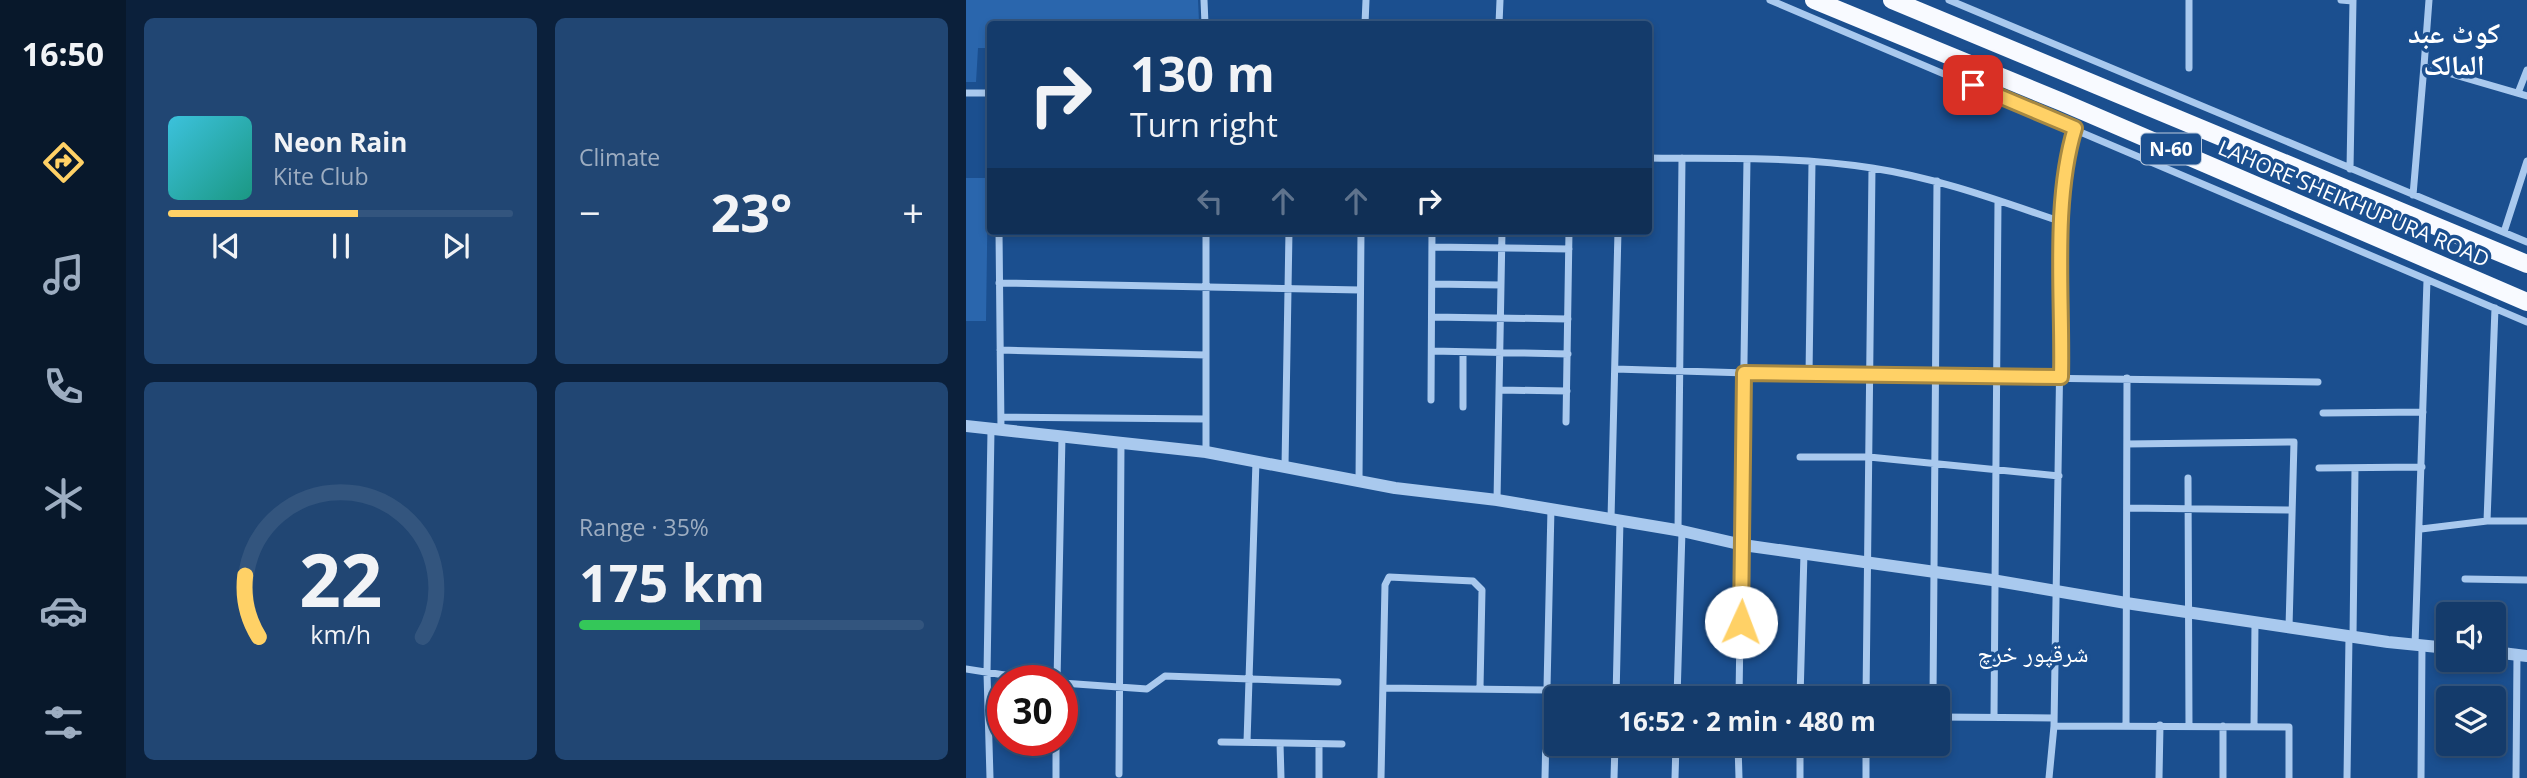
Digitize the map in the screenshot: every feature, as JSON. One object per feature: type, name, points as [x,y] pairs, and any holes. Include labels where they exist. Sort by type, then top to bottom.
[{"type":"highway","name":"LAHORE SHEIKHUPURA ROAD","points":[[1814,0],[2075,108],[2527,302]]},
{"type":"highway","name":"LAHORE SHEIKHUPURA ROAD","points":[[1892,0],[2527,264]]},
{"type":"street","points":[[1205,0],[1205,21]]},
{"type":"street","points":[[1365,21],[1366,0]]},
{"type":"street","points":[[1499,21],[1500,0]]},
{"type":"street","points":[[1770,0],[2527,322]]},
{"type":"street","points":[[1949,0],[2527,242]]},
{"type":"street","points":[[2189,0],[2189,68]]},
{"type":"street","points":[[2341,0],[2353,0],[2350,169]]},
{"type":"street","points":[[2413,195],[2429,0]]},
{"type":"street","points":[[2424,66],[2527,96]]},
{"type":"street","points":[[2518,93],[2527,70]]},
{"type":"street","points":[[966,93],[987,93]]},
{"type":"street","points":[[2049,778],[2054,722],[2062,222],[2070,145],[2075,128]]},
{"type":"street","points":[[1652,158],[1747,159],[1872,168],[1937,181],[2062,222]]},
{"type":"street","points":[[1677,686],[1682,159]]},
{"type":"street","points":[[1738,686],[1743,545],[1747,159]]},
{"type":"street","points":[[2504,232],[2527,161]]},
{"type":"street","points":[[1809,375],[1812,162]]},
{"type":"street","points":[[1866,686],[1872,168]]},
{"type":"street","points":[[1934,686],[1932,572],[1937,181]]},
{"type":"street","points":[[1994,717],[1992,580],[1998,201]]},
{"type":"street","points":[[988,665],[1000,350],[999,235]]},
{"type":"street","points":[[1206,235],[1206,452]]},
{"type":"street","points":[[1285,466],[1289,235]]},
{"type":"street","points":[[1359,481],[1361,235]]},
{"type":"street","points":[[1431,400],[1432,235]]},
{"type":"street","points":[[1497,500],[1502,235]]},
{"type":"street","points":[[1566,422],[1569,235]]},
{"type":"street","points":[[1616,686],[1615,369],[1618,235]]},
{"type":"street","points":[[1432,247],[1569,249]]},
{"type":"street","points":[[2421,778],[2419,645],[2427,280]]},
{"type":"street","points":[[999,283],[1360,290]]},
{"type":"street","points":[[1432,284],[1501,285]]},
{"type":"street","points":[[2487,521],[2495,308]]},
{"type":"street","points":[[1432,317],[1568,319]]},
{"type":"street","points":[[1000,350],[1206,355]]},
{"type":"street","points":[[1432,351],[1568,354]]},
{"type":"street","points":[[1463,352],[1463,407]]},
{"type":"street","points":[[1615,369],[1809,375],[2318,382]]},
{"type":"street","points":[[2126,725],[2127,378]]},
{"type":"street","points":[[1500,390],[1567,390]]},
{"type":"street","points":[[2323,413],[2423,412]]},
{"type":"street","points":[[966,426],[1206,419]]},
{"type":"street","points":[[997,426],[1206,452],[1395,488],[1497,500],[1680,530],[1743,545],[1992,580],[2351,637],[2436,647]]},
{"type":"street","points":[[1057,665],[1062,436]]},
{"type":"street","points":[[2127,444],[2294,442],[2289,627]]},
{"type":"street","points":[[1119,774],[1121,443]]},
{"type":"street","points":[[1800,457],[1869,457],[2059,476]]},
{"type":"street","points":[[1247,742],[1256,461]]},
{"type":"street","points":[[2319,468],[2422,467]]},
{"type":"street","points":[[2347,778],[2355,468]]},
{"type":"street","points":[[2188,478],[2189,726]]},
{"type":"street","points":[[1547,686],[1550,508]]},
{"type":"street","points":[[2127,508],[2292,510]]},
{"type":"street","points":[[2421,529],[2487,521],[2527,522]]},
{"type":"street","points":[[1800,686],[1804,553]]},
{"type":"street","points":[[1381,778],[1385,584],[1392,576],[1474,581],[1479,584],[1482,590],[1480,688]]},
{"type":"street","points":[[2465,579],[2527,580]]},
{"type":"street","points":[[2254,726],[2255,622]]},
{"type":"street","points":[[2516,778],[2522,655]]},
{"type":"street","points":[[966,669],[987,673]]},
{"type":"street","points":[[1078,684],[1147,689],[1165,676],[1338,682]]},
{"type":"street","points":[[1384,688],[1544,690]]},
{"type":"street","points":[[1950,717],[2126,725],[2289,727],[2289,778]]},
{"type":"street","points":[[2159,778],[2160,725]]},
{"type":"street","points":[[2223,726],[2223,778]]},
{"type":"street","points":[[1221,742],[1342,744]]},
{"type":"street","points":[[1280,743],[1281,778]]},
{"type":"street","points":[[1319,744],[1319,778]]},
{"type":"street","points":[[990,756],[990,778]]},
{"type":"street","points":[[1056,756],[1056,778]]},
{"type":"street","points":[[1545,778],[1546,756]]},
{"type":"street","points":[[1614,778],[1615,756]]},
{"type":"street","points":[[1675,778],[1676,756]]},
{"type":"street","points":[[1738,756],[1739,778]]},
{"type":"street","points":[[1800,756],[1800,778]]},
{"type":"street","points":[[1866,756],[1866,778]]},
{"type":"building","points":[[966,0],[1198,0],[1199,21],[987,21],[987,48],[978,48],[976,82],[966,82]]},
{"type":"building","points":[[966,178],[987,178],[986,321],[966,321]]},
{"type":"district","name":"کوٹ عبد المالک","points":[[2454,48]]},
{"type":"district","name":"شرقپور خرچ","points":[[2033,652]]},
{"type":"route","points":[[1741,622],[1744,373],[2061,377],[2062,222],[2070,145],[2075,128],[1973,85]]}]
